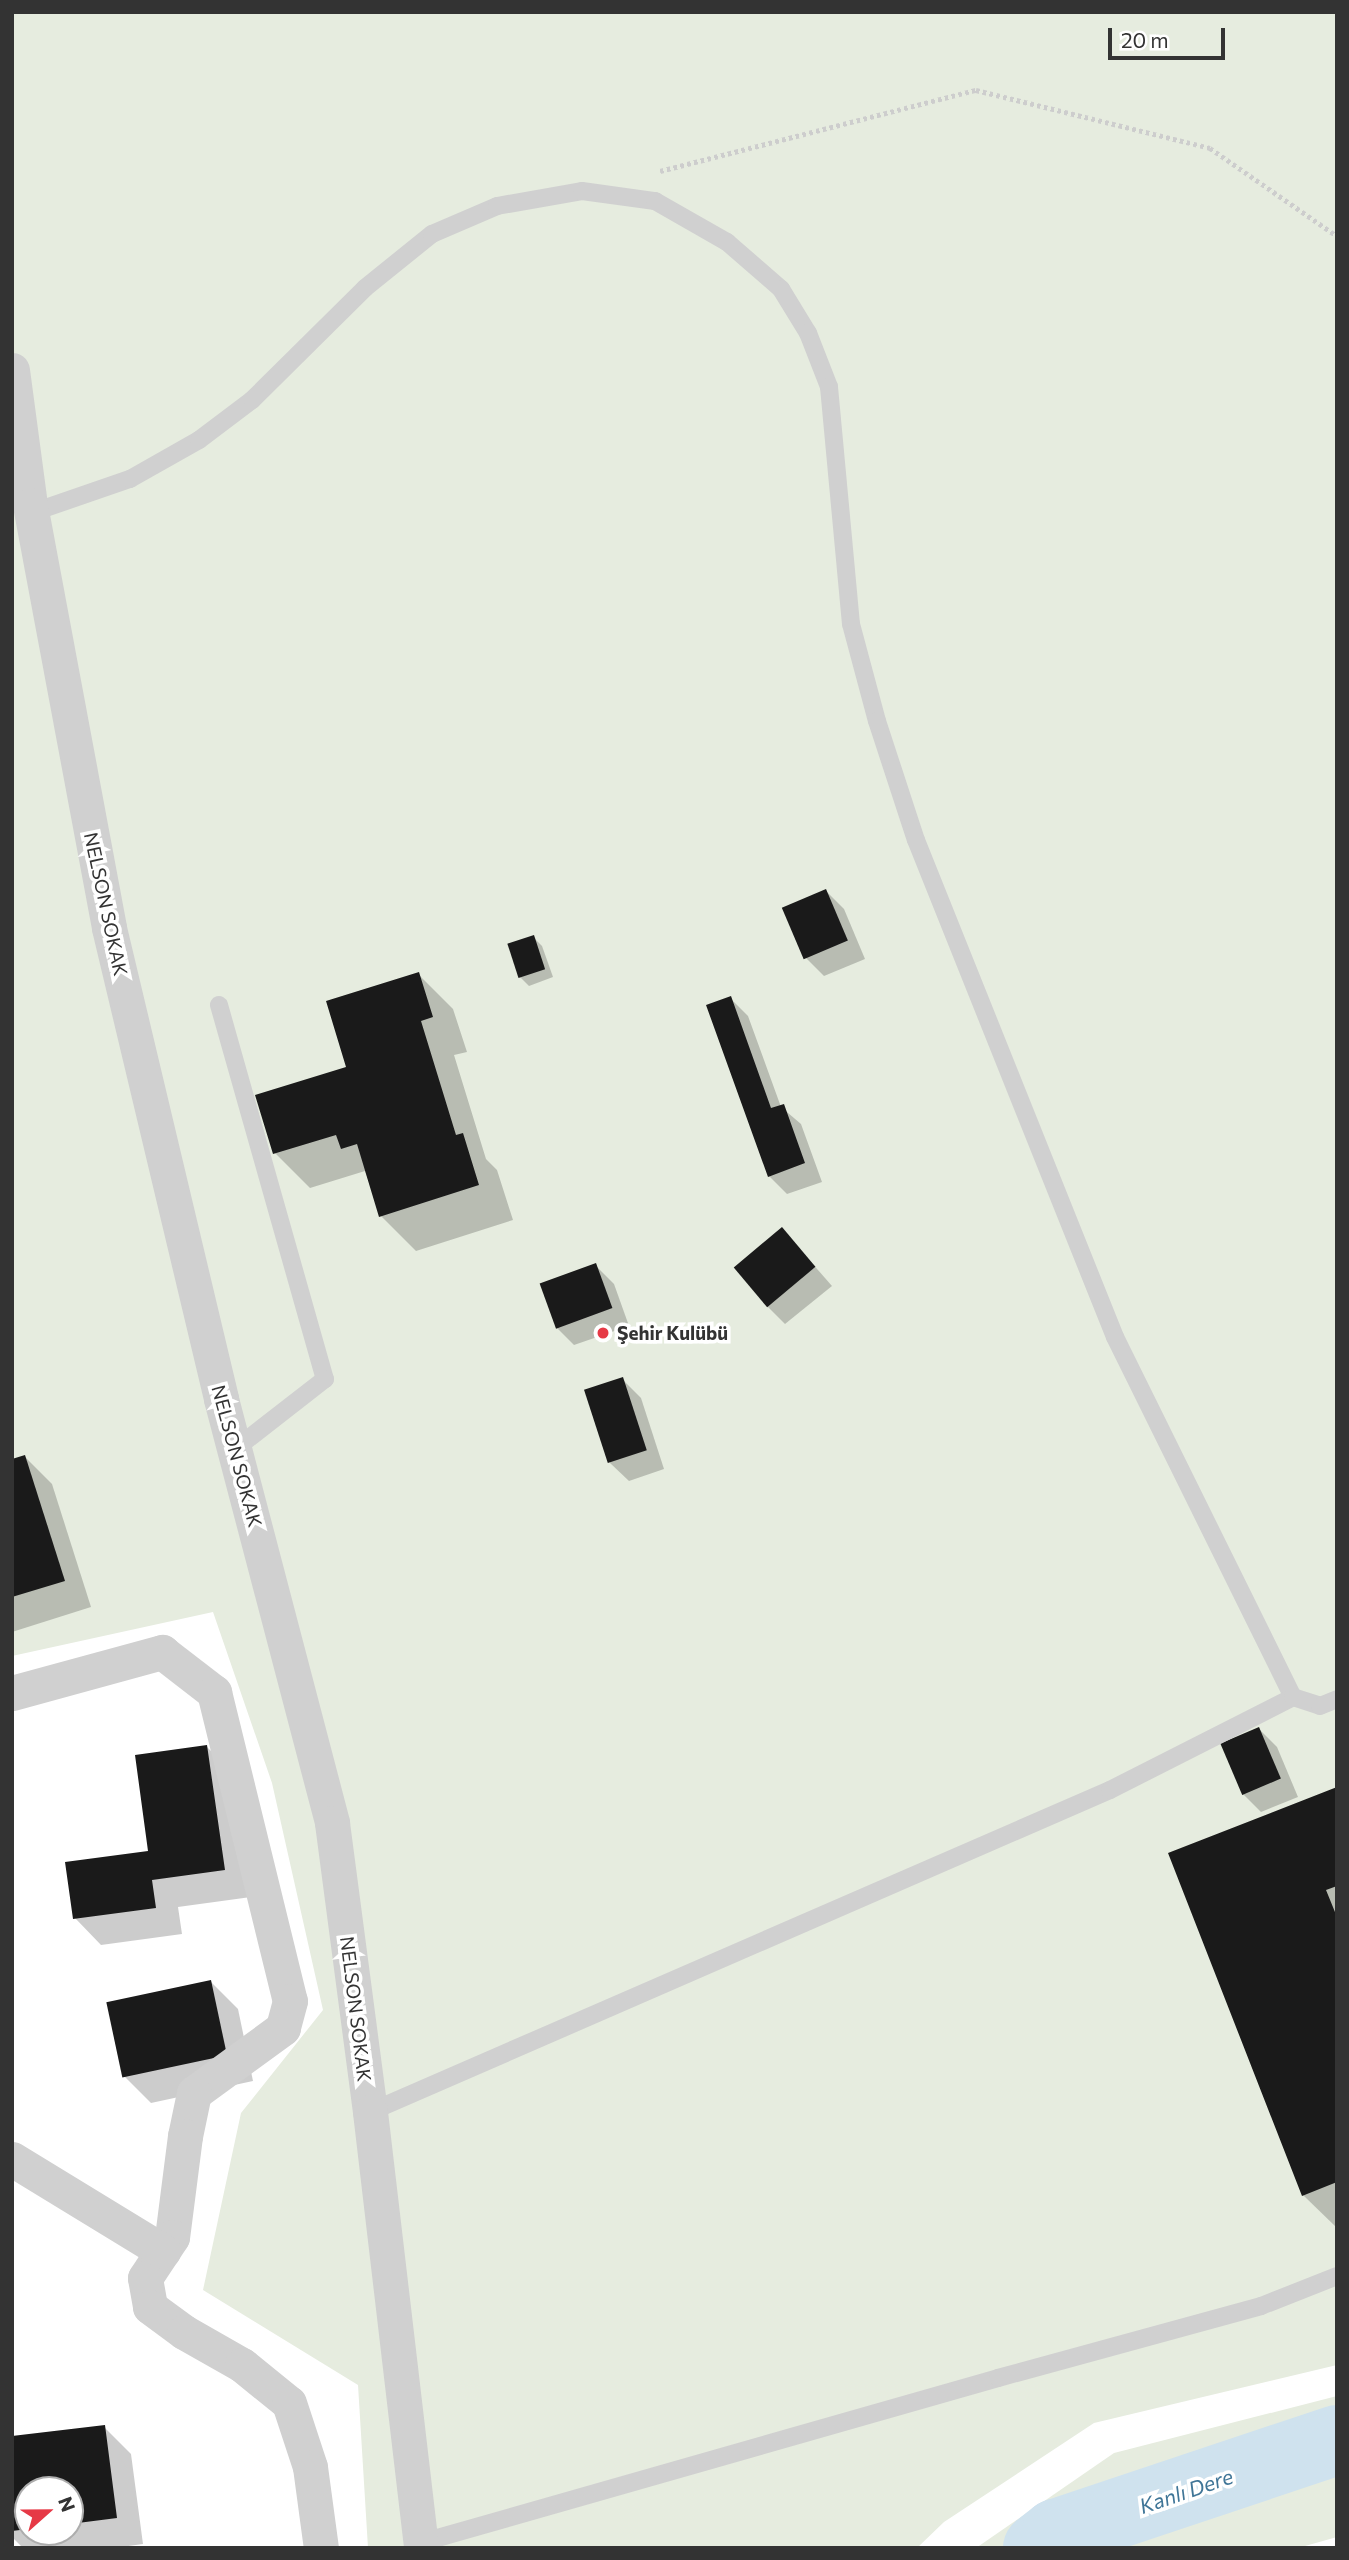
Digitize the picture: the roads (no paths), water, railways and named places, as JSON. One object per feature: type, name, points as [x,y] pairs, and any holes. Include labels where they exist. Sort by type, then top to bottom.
[{"type":"street","name":"NELSON SOKAK","points":[[12,370],[31,513],[109,928],[235,1449],[332,1823],[370,2112],[421,2545]]},
{"type":"street","points":[[12,1693],[162,1651],[214,1692],[290,2001],[283,2028],[194,2093],[185,2136],[172,2237],[145,2278],[150,2307],[184,2332],[242,2365],[289,2403],[310,2467],[321,2548]]},
{"type":"street","points":[[12,2159],[163,2250]]},
{"type":"lane","points":[[31,513],[130,479],[199,440],[252,400],[365,288],[432,234],[497,206],[582,191],[656,201],[727,242],[781,289],[808,333],[829,387],[851,624],[877,720],[916,840],[1115,1337],[1293,1697],[1320,1706],[1337,1699]]},
{"type":"lane","points":[[219,1005],[325,1379],[235,1449]]},
{"type":"lane","points":[[370,2112],[1110,1790],[1293,1697]]},
{"type":"lane","points":[[421,2545],[1261,2306],[1337,2276]]},
{"type":"waterway","name":"Kanlı Dere","points":[[1038,2548],[1056,2534],[1337,2440]]},
{"type":"place","name":"Şehir Kulübü","points":[[603,1333]]}]
